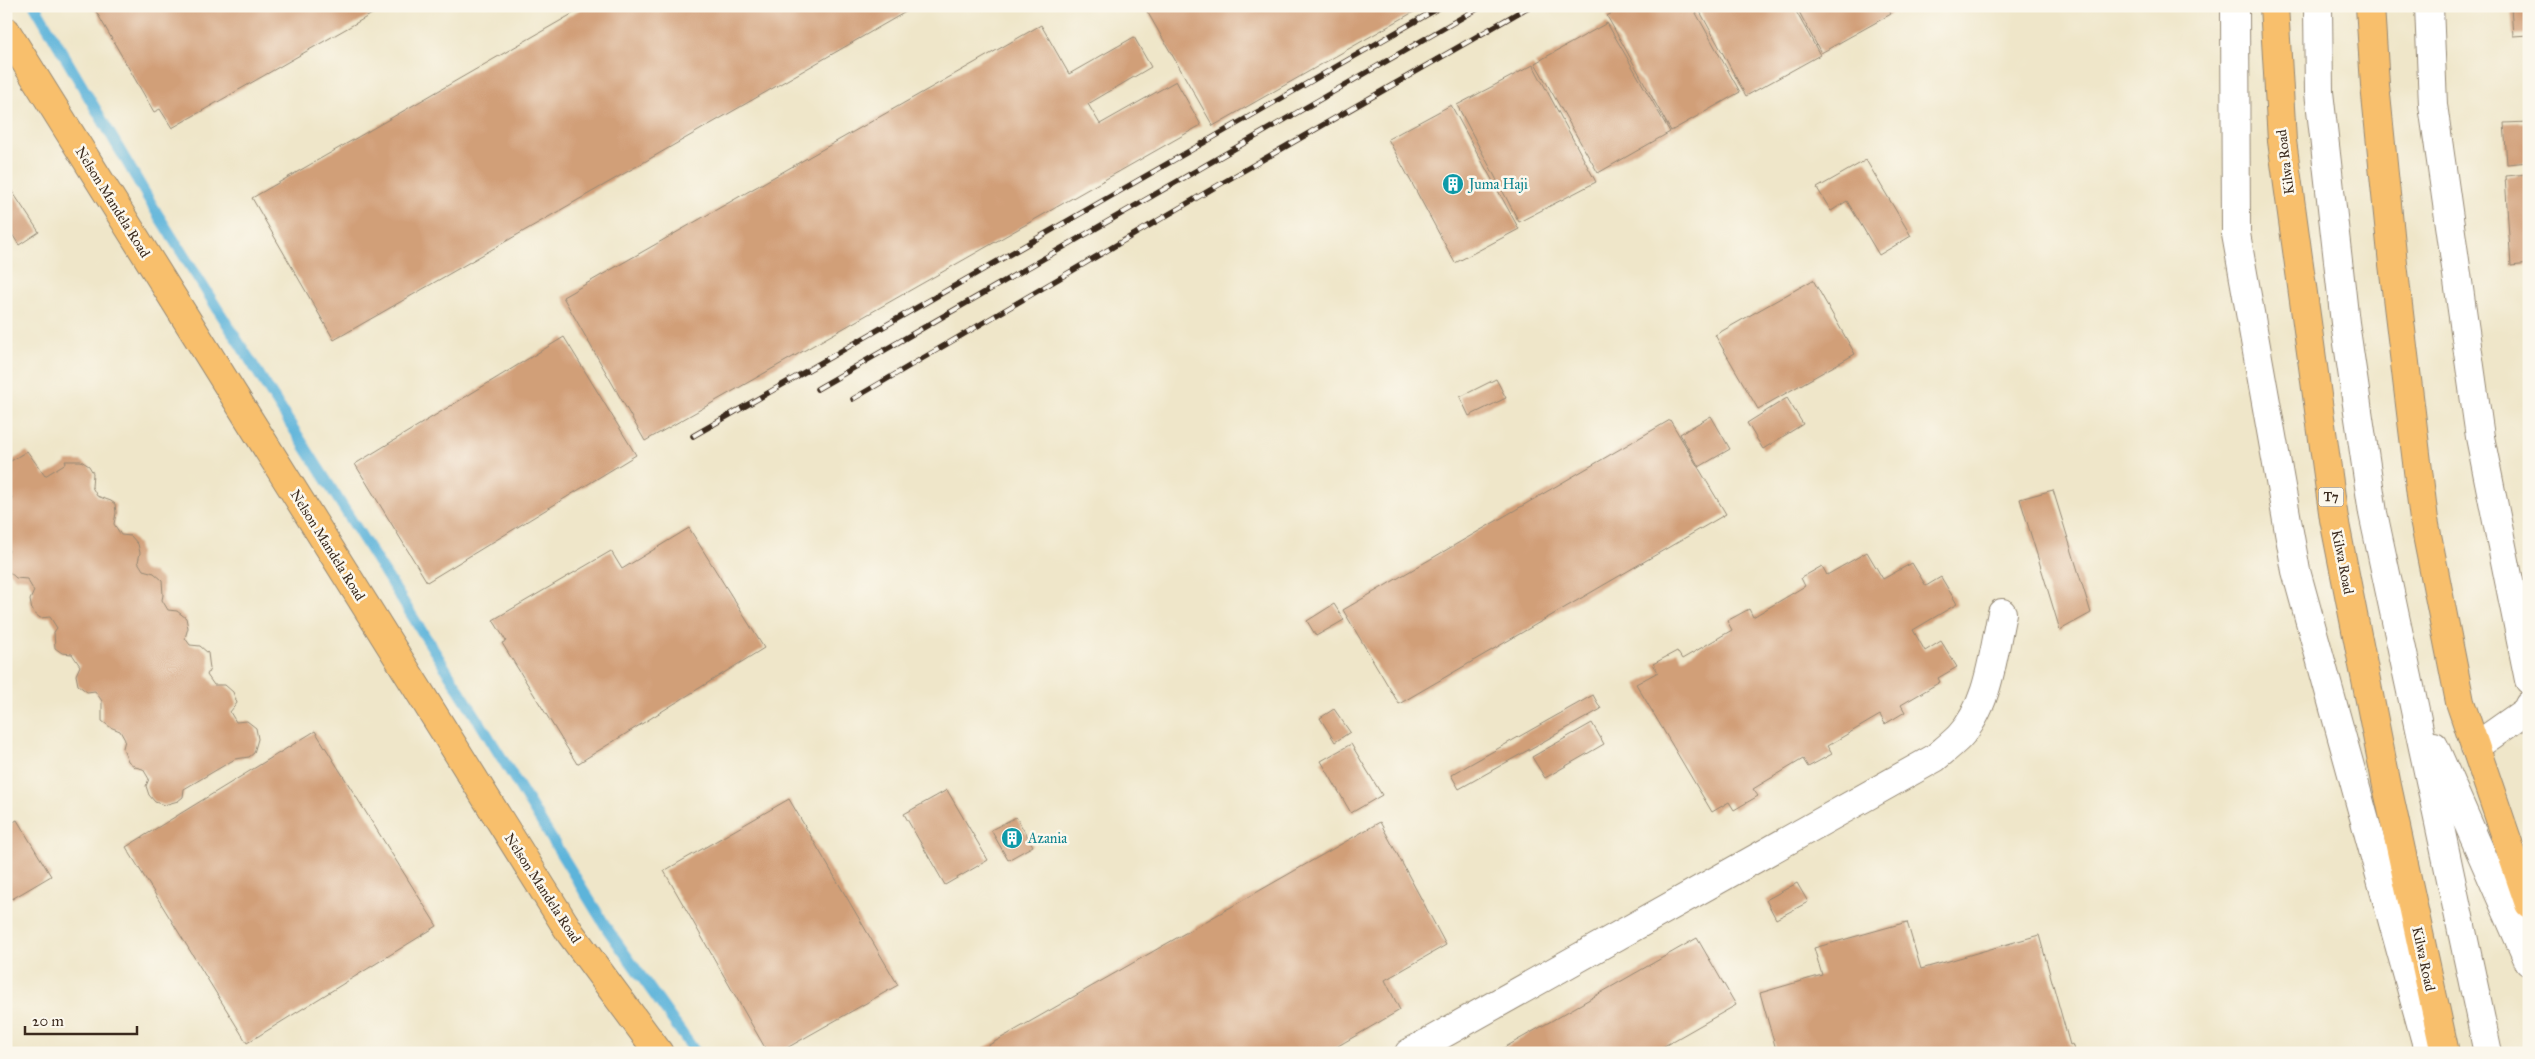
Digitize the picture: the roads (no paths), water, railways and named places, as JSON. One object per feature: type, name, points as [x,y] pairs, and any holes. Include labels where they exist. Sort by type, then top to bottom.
[{"type":"main road","name":"Kilwa Road","points":[[2274,6],[2282,141],[2334,519],[2387,786],[2445,1053]]},
{"type":"main road","points":[[2370,6],[2375,85],[2393,264],[2424,520],[2460,702],[2529,904]]},
{"type":"main road","name":"Nelson Mandela Road","points":[[6,31],[571,934],[659,1053]]},
{"type":"street","points":[[2235,6],[2236,234],[2296,572],[2429,1053]]},
{"type":"street","points":[[2318,6],[2319,92],[2345,323],[2373,513],[2488,1053]]},
{"type":"street","points":[[2429,6],[2433,105],[2480,437],[2529,680]]},
{"type":"street","points":[[1409,1053],[1935,758],[1960,736],[1984,694],[2002,613]]},
{"type":"street","points":[[2410,692],[2529,962]]},
{"type":"street","points":[[2475,747],[2526,711],[2529,705]]},
{"type":"waterway","points":[[35,6],[158,215],[480,723],[608,930],[696,1053]]},
{"type":"railway","points":[[693,436],[1442,6]]},
{"type":"railway","points":[[817,389],[1482,6]]},
{"type":"railway","points":[[853,399],[1530,6]]},
{"type":"place","name":"Juma Haji","points":[[1453,184]]},
{"type":"place","name":"Azania","points":[[1012,838]]}]
